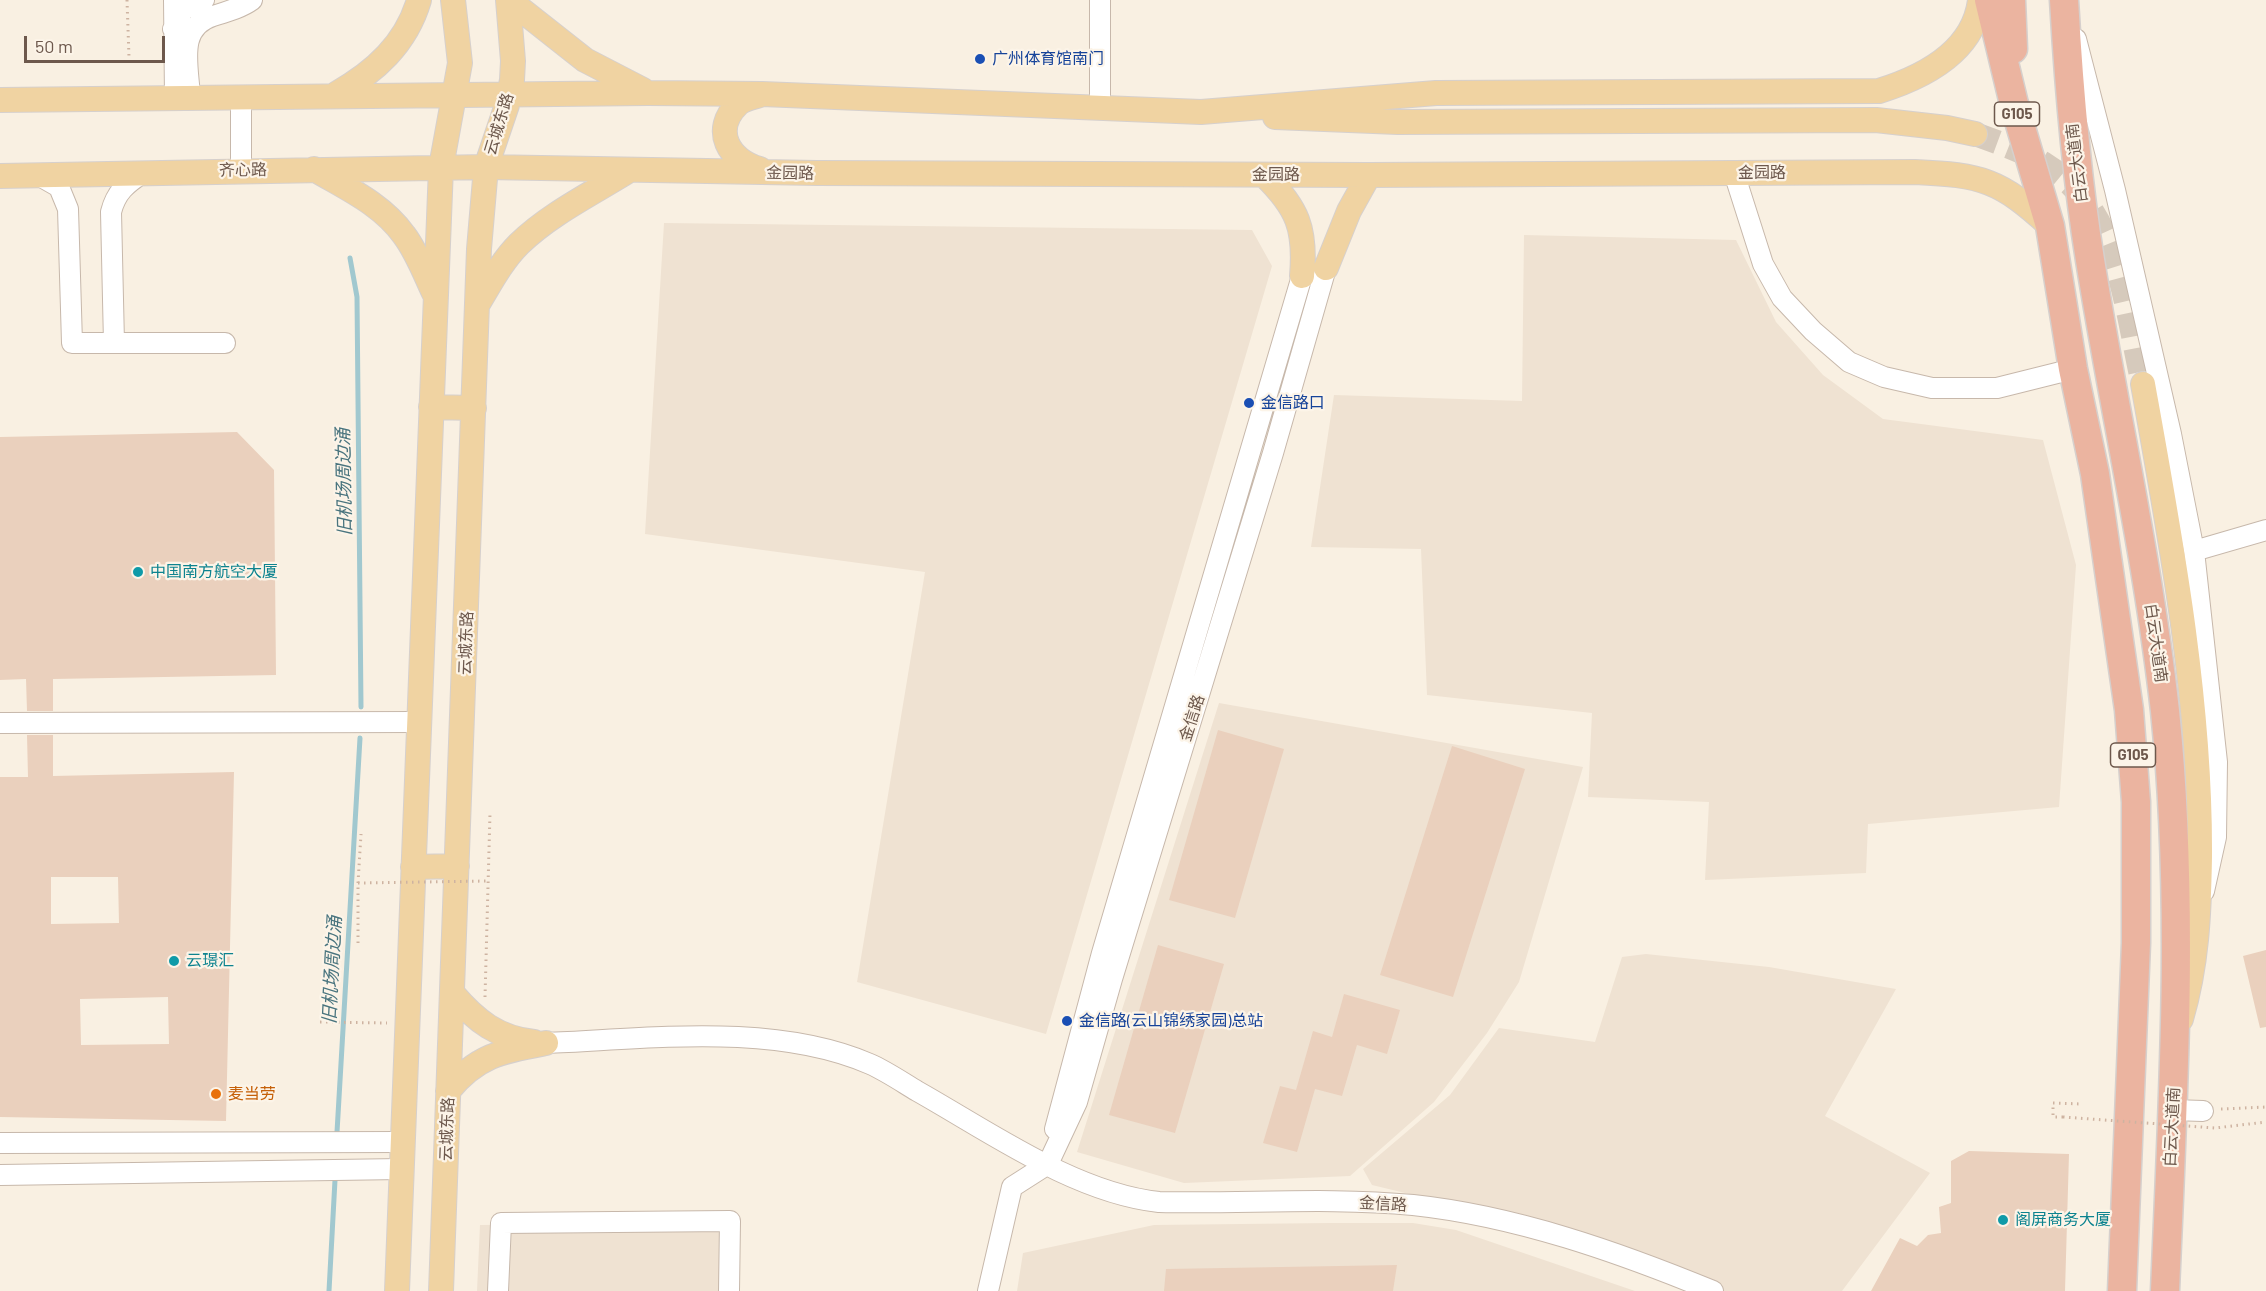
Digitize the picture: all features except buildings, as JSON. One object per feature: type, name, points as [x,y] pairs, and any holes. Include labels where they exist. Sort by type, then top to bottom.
[{"type":"highway","name":"G105","points":[[1989,0],[2014,104],[2050,226],[2073,369],[2107,550],[2133,754],[2136,943],[2122,1291]]},
{"type":"highway","name":"G105","points":[[2011,0],[2014,104]]},
{"type":"highway","name":"白云大道南","points":[[2065,0],[2070,106],[2088,250],[2144,556],[2165,710],[2171,786],[2176,1033],[2165,1291]]},
{"type":"main road","points":[[332,96],[363,79],[378,66],[413,19],[419,0]]},
{"type":"main road","points":[[397,1291],[441,167],[449,115],[456,95],[459,63],[453,0]]},
{"type":"main road","points":[[508,0],[585,60],[648,93]]},
{"type":"main road","name":"云城东路","points":[[441,1291],[477,304],[486,167],[510,93],[513,61],[508,0]]},
{"type":"main road","points":[[1201,112],[1436,93],[1879,91],[1913,81],[1940,64],[1964,42],[1978,18],[1980,0]]},
{"type":"main road","points":[[0,99],[510,93],[762,94],[1100,107],[1398,122],[1876,120],[1947,128],[1975,134]]},
{"type":"main road","points":[[762,94],[739,103],[728,119],[724,135],[732,155],[745,165],[770,172]]},
{"type":"main road","name":"齐心路","points":[[0,176],[312,168],[486,167]]},
{"type":"main road","name":"金园路","points":[[486,167],[628,171],[1264,175],[1734,173],[1964,175],[1992,183],[2008,192],[2023,201],[2050,226]]},
{"type":"main road","points":[[312,168],[364,198],[390,218],[413,250],[435,296]]},
{"type":"main road","points":[[477,304],[501,265],[518,245],[547,220],[628,171]]},
{"type":"main road","points":[[1264,175],[1285,197],[1300,225],[1304,250],[1302,276]]},
{"type":"main road","points":[[1326,268],[1349,211],[1369,175]]},
{"type":"main road","points":[[2143,384],[2188,670],[2200,804],[2199,904],[2193,972],[2176,1033]]},
{"type":"main road","points":[[431,406],[474,408]]},
{"type":"main road","points":[[413,867],[457,866]]},
{"type":"main road","points":[[453,994],[469,1012],[501,1035],[546,1043]]},
{"type":"main road","points":[[448,1091],[462,1074],[476,1063],[494,1054],[546,1043]]},
{"type":"street","points":[[163,0],[177,98]]},
{"type":"street","points":[[174,0],[173,29],[177,98]]},
{"type":"street","points":[[173,29],[183,10],[204,0]]},
{"type":"street","points":[[177,98],[189,36],[194,25],[252,0]]},
{"type":"street","points":[[1100,0],[1100,107]]},
{"type":"street","points":[[2065,0],[2115,190],[2171,434],[2194,551],[2217,762],[2218,801],[2214,858],[2199,904]]},
{"type":"street","points":[[240,97],[240,170]]},
{"type":"street","points":[[114,343],[111,212],[115,197],[125,184],[144,172]]},
{"type":"street","points":[[1734,173],[1763,264],[1782,298],[1814,332],[1849,362],[1884,377],[1932,388],[1998,388],[2073,369]]},
{"type":"street","points":[[38,175],[59,187],[68,209],[72,343],[225,343]]},
{"type":"street","name":"金信路","points":[[1048,1164],[1077,1102],[1112,979],[1270,464],[1326,268]]},
{"type":"street","name":"金信路","points":[[1048,1164],[1061,1100],[1102,953],[1302,276]]},
{"type":"street","points":[[2194,551],[2266,530]]},
{"type":"street","points":[[0,723],[419,722]]},
{"type":"street","points":[[546,1043],[692,1038],[762,1039],[827,1049],[872,1065],[1048,1164],[1012,1187],[988,1291]]},
{"type":"street","points":[[2173,1110],[2203,1111]]},
{"type":"street","points":[[0,1143],[402,1142]]},
{"type":"street","name":"金信路","points":[[1048,1164],[1084,1181],[1142,1200],[1378,1203],[1463,1213],[1595,1247],[1713,1291]]},
{"type":"street","points":[[0,1175],[401,1169]]},
{"type":"street","points":[[498,1291],[501,1223],[730,1221],[729,1291]]},
{"type":"path","points":[[127,0],[129,57]]},
{"type":"path","points":[[485,1003],[490,813]]},
{"type":"path","points":[[358,943],[361,834]]},
{"type":"path","points":[[358,883],[488,881]]},
{"type":"path","points":[[320,1022],[407,1023]]},
{"type":"path","points":[[2082,1104],[2053,1103],[2053,1117],[2216,1128],[2266,1122]]},
{"type":"path","points":[[2238,1108],[2266,1107]]},
{"type":"shaded area","points":[[664,223],[1252,230],[1272,266],[1046,1034],[857,982],[925,572],[645,534]]},
{"type":"shaded area","points":[[1524,235],[1736,240],[1776,322],[1823,375],[1883,419],[2043,440],[2076,565],[2059,807],[1868,824],[1866,873],[1705,880],[1709,802],[1588,797],[1592,713],[1427,695],[1421,549],[1311,547],[1334,395],[1522,401]]},
{"type":"shaded area","points":[[1219,703],[1583,767],[1519,982],[1487,1033],[1434,1102],[1350,1176],[1184,1183],[1077,1152]]},
{"type":"shaded area","points":[[1646,954],[1769,967],[1896,989],[1825,1116],[1930,1173],[1842,1291],[1714,1291],[1492,1214],[1372,1185],[1363,1169],[1450,1095],[1499,1028],[1595,1042],[1622,957]]},
{"type":"shaded area","points":[[728,1223],[729,1291],[477,1291],[480,1225]]},
{"type":"shaded area","points":[[1413,1223],[1456,1230],[1635,1291],[1017,1291],[1023,1253],[1154,1225]]},
{"type":"waterway","name":"旧机场周边涌","points":[[350,258],[357,297],[361,707]]},
{"type":"waterway","name":"旧机场周边涌","points":[[337,1132],[360,738]]},
{"type":"waterway","name":"旧机场周边涌","points":[[329,1291],[335,1180]]},
{"type":"tunnel","points":[[1975,134],[2020,151],[2046,165],[2071,184],[2090,208],[2116,263],[2143,384]]},
{"type":"place","name":"广州体育馆南门","points":[[980,59]]},
{"type":"place","name":"金信路口","points":[[1249,403]]},
{"type":"place","name":"中国南方航空大厦","points":[[138,572]]},
{"type":"place","name":"云璟汇","points":[[174,961]]},
{"type":"place","name":"金信路(云山锦绣家园)总站","points":[[1067,1021]]},
{"type":"place","name":"麦当劳","points":[[216,1094]]},
{"type":"place","name":"阁屏商务大厦","points":[[2003,1220]]}]
